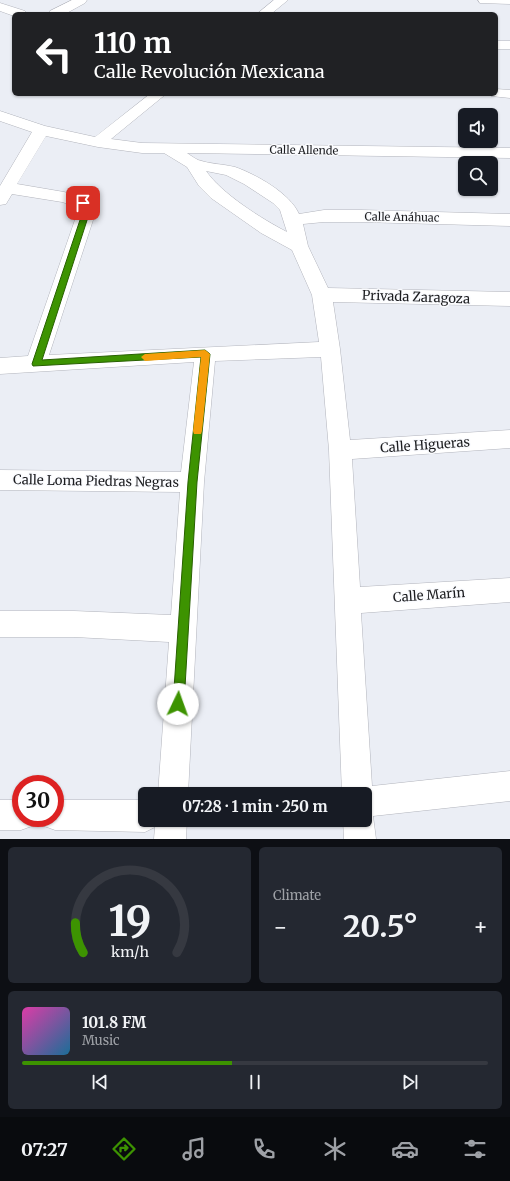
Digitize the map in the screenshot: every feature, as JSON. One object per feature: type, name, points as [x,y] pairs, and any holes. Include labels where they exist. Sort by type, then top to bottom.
[{"type":"street","points":[[60,12],[81,0]]},
{"type":"street","points":[[266,12],[282,0]]},
{"type":"street","points":[[477,0],[480,12]]},
{"type":"street","points":[[484,0],[510,0]]},
{"type":"street","points":[[0,7],[14,12]]},
{"type":"street","points":[[498,45],[510,45]]},
{"type":"street","points":[[498,93],[510,94]]},
{"type":"street","points":[[98,142],[156,96]]},
{"type":"street","name":"Calle Allende","points":[[0,116],[40,130],[98,142],[142,148],[510,153]]},
{"type":"street","points":[[36,364],[86,214],[86,208],[83,203],[64,197],[3,194],[40,130]]},
{"type":"street","points":[[169,149],[194,164],[230,171],[250,180],[279,199],[288,208],[293,220],[299,246],[322,295],[330,349],[340,450],[357,787]]},
{"type":"street","points":[[194,164],[205,182],[217,194],[267,229],[299,246]]},
{"type":"street","points":[[0,168],[20,165]]},
{"type":"street","name":"Calle Anáhuac","points":[[293,220],[324,216],[361,216],[510,220]]},
{"type":"street","name":"Privada Zaragoza","points":[[322,295],[510,300]]},
{"type":"street","points":[[0,366],[205,354],[330,349]]},
{"type":"street","points":[[173,787],[192,482],[205,354]]},
{"type":"street","name":"Calle Higueras","points":[[340,450],[510,439]]},
{"type":"street","name":"Calle Loma Piedras Negras","points":[[0,480],[192,482]]},
{"type":"street","name":"Calle Marín","points":[[347,601],[510,590]]},
{"type":"street","points":[[0,624],[74,624],[183,629]]},
{"type":"street","points":[[372,801],[510,786]]},
{"type":"street","points":[[0,815],[12,815]]},
{"type":"street","points":[[64,815],[138,816]]},
{"type":"street","points":[[170,839],[171,827]]},
{"type":"street","points":[[359,827],[360,839]]},
{"type":"slow traffic","points":[[145,357],[205,354],[198,431]]},
{"type":"route","points":[[83,203],[86,208],[86,214],[36,364],[205,354],[192,482],[178,704]]}]
